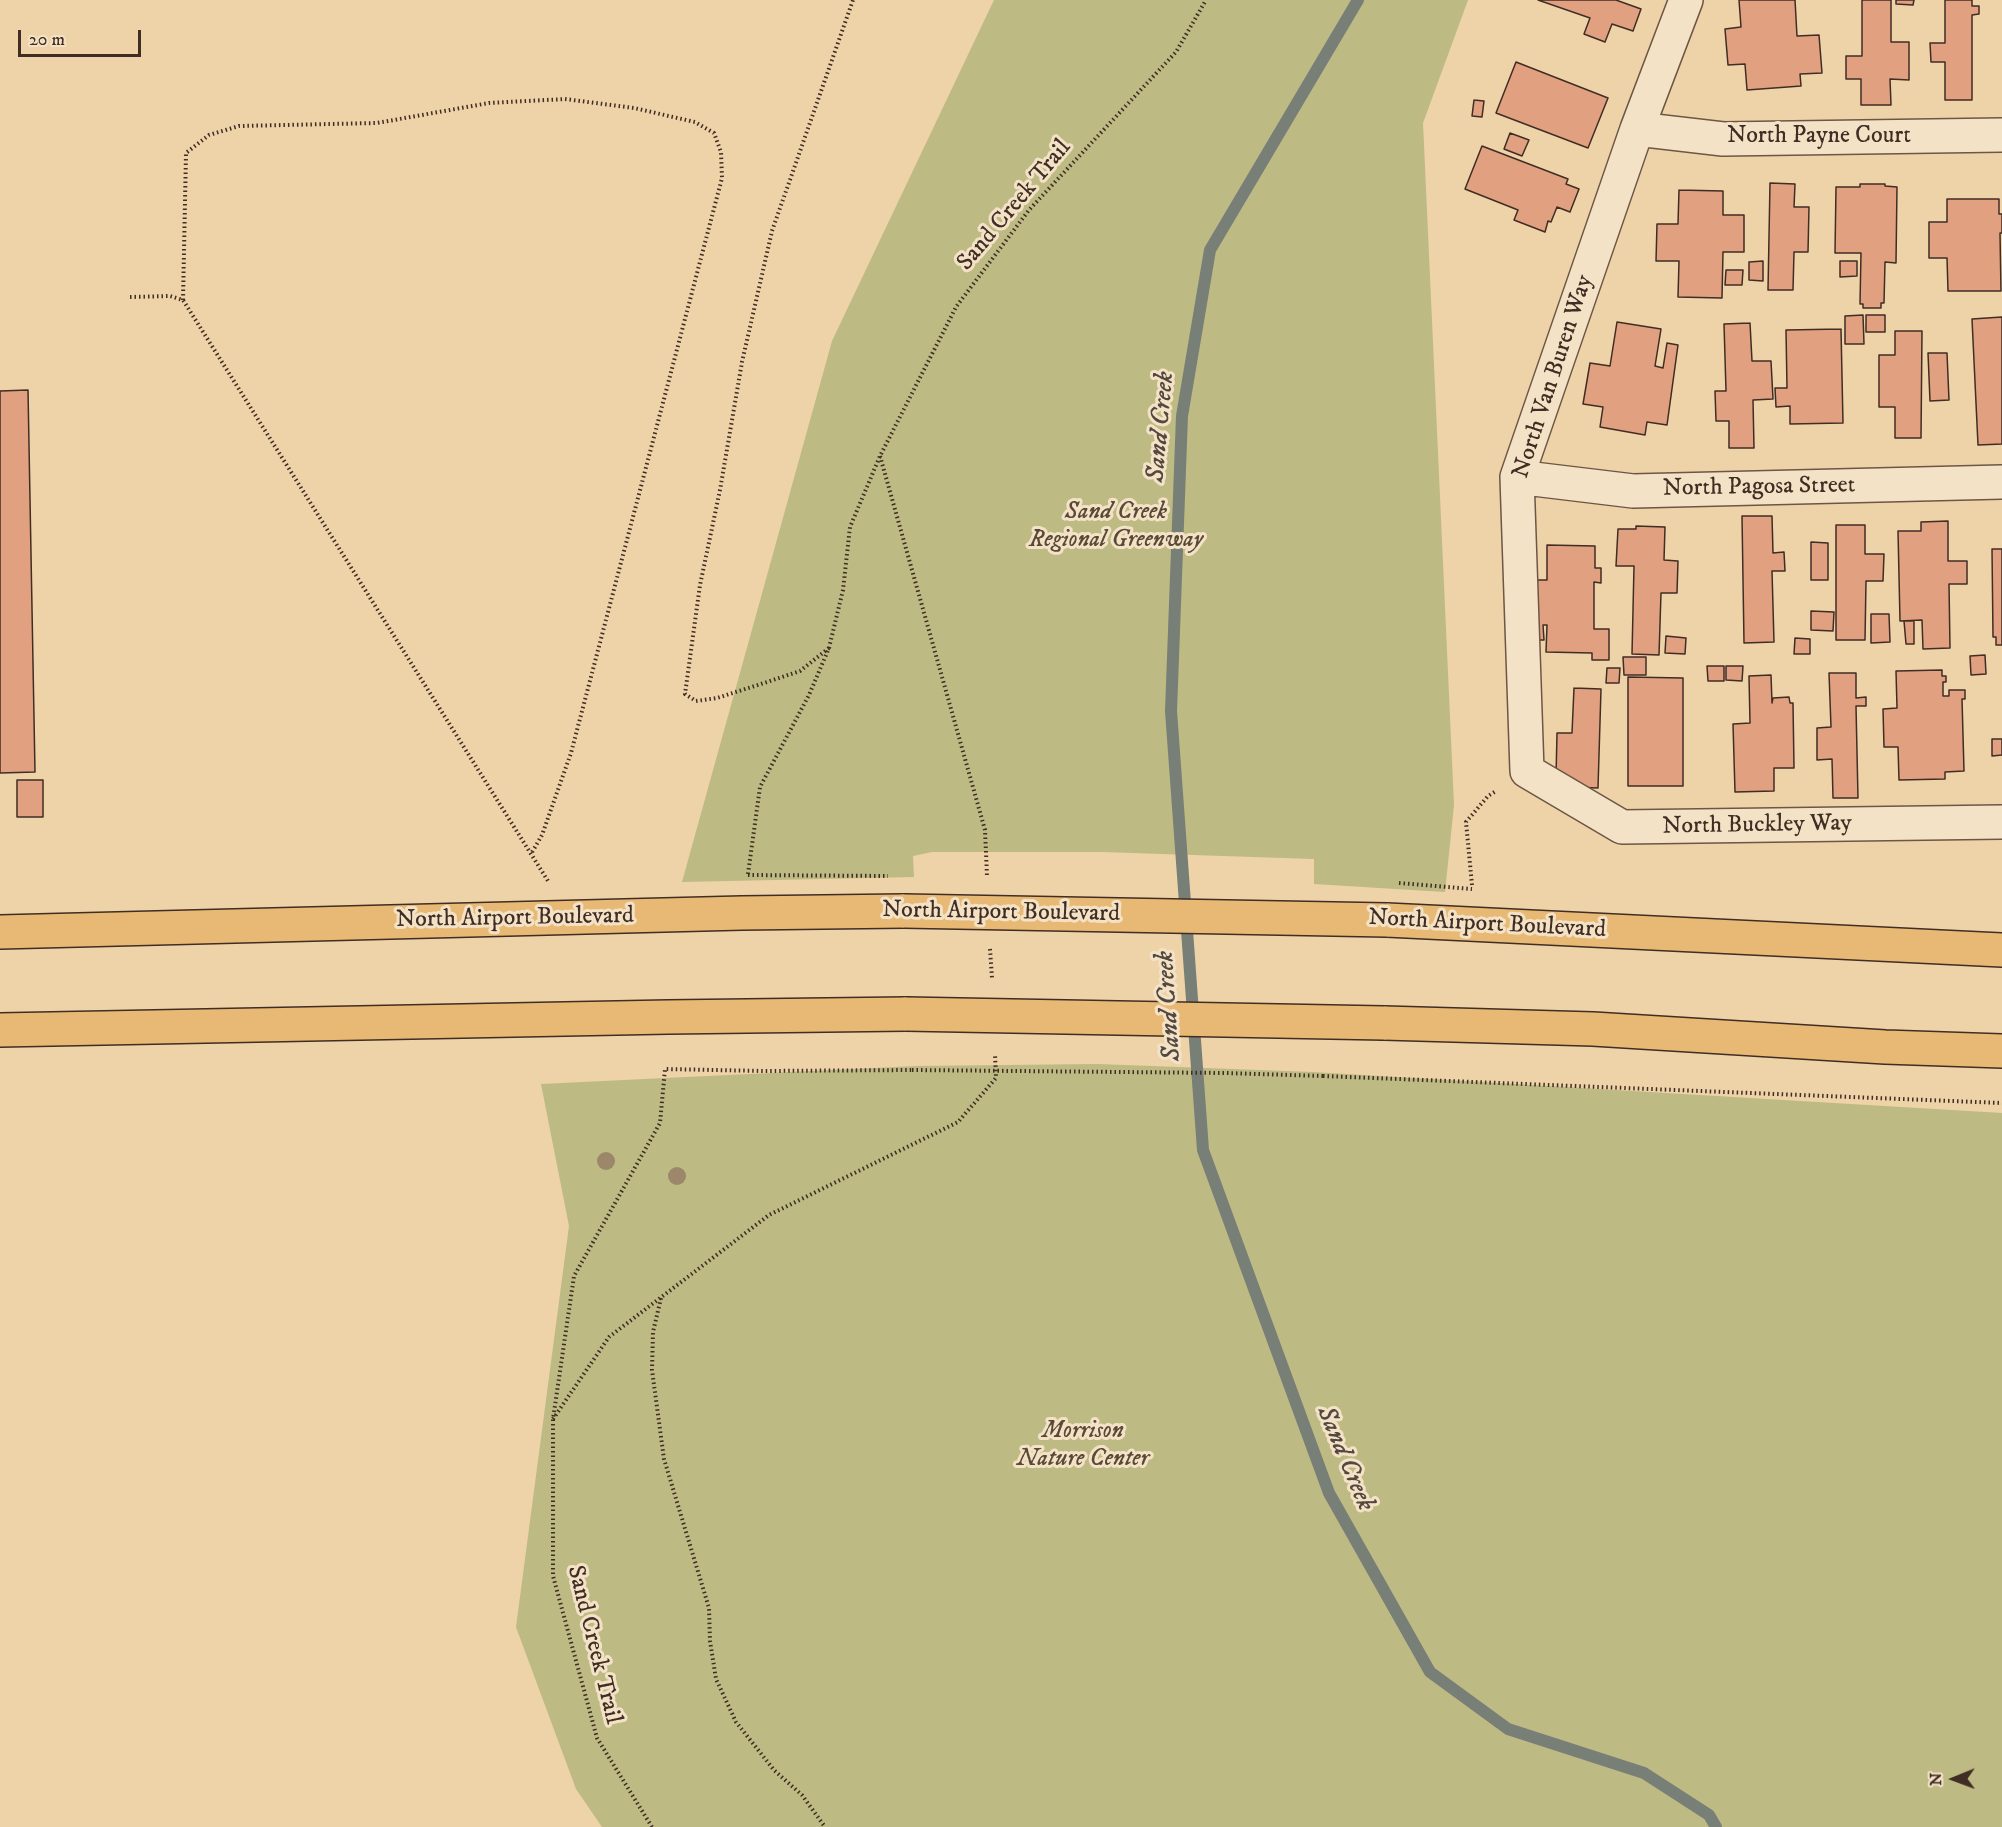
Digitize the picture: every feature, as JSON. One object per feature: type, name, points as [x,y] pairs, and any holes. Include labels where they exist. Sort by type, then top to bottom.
[{"type":"main road","name":"North Airport Boulevard","points":[[0,932],[904,911],[1386,920],[2002,950]]},
{"type":"main road","points":[[0,1030],[906,1014],[1593,1029],[1885,1047],[2002,1051]]},
{"type":"street","name":"North Van Buren Way","points":[[1527,771],[1517,477],[1637,129],[1686,0]]},
{"type":"street","name":"North Payne Court","points":[[1637,129],[1723,139],[2002,135]]},
{"type":"street","name":"North Pagosa Street","points":[[1517,477],[1634,491],[2002,482]]},
{"type":"street","name":"North Buckley Way","points":[[1527,771],[1622,827],[2002,822]]},
{"type":"path","points":[[829,648],[800,671],[739,691],[717,698],[696,701],[685,694],[700,585],[720,490],[742,362],[772,231],[854,0]]},
{"type":"path","name":"Sand Creek Trail","points":[[748,875],[760,787],[809,695],[829,648],[843,590],[850,527],[880,456],[956,307],[1029,210],[1176,52],[1206,0]]},
{"type":"path","points":[[531,854],[542,834],[571,753],[722,178],[722,152],[714,133],[695,122],[634,108],[565,99],[489,103],[377,123],[239,126],[209,135],[186,153],[183,300],[548,882]]},
{"type":"path","points":[[130,297],[170,296],[183,300]]},
{"type":"path","points":[[1472,889],[1466,822],[1488,796]]},
{"type":"path","name":"Sand Creek Trail","points":[[652,1827],[597,1738],[553,1576],[553,1419],[574,1276],[660,1123],[665,1069],[1225,1072],[2002,1103]]},
{"type":"path","points":[[661,1297],[653,1332],[652,1370],[664,1459],[709,1608],[710,1641],[716,1678],[736,1722],[774,1770],[802,1795],[825,1827]]},
{"type":"green space","name":"Sand Creek Regional Greenway","points":[[994,0],[1468,0],[1423,123],[1454,805],[1445,892],[1314,884],[1314,859],[1102,852],[932,852],[913,856],[914,877],[682,882],[832,341]]},
{"type":"green space","name":"Morrison Nature Center","points":[[1098,1064],[1313,1072],[2002,1113],[2002,1827],[602,1827],[576,1789],[516,1627],[569,1226],[541,1084],[916,1066]]},
{"type":"building","points":[[1538,0],[1616,0],[1641,9],[1633,31],[1612,24],[1605,42],[1584,34],[1590,18]]},
{"type":"building","points":[[1739,0],[1795,0],[1797,36],[1819,35],[1822,73],[1800,74],[1801,86],[1747,90],[1745,64],[1728,65],[1725,29],[1741,27]]},
{"type":"building","points":[[1862,0],[1891,0],[1891,42],[1909,42],[1909,80],[1890,79],[1891,105],[1861,105],[1861,79],[1846,79],[1846,56],[1862,56]]},
{"type":"building","points":[[1896,0],[1914,0],[1913,5],[1896,4]]},
{"type":"building","points":[[1945,0],[1972,0],[1972,6],[1979,6],[1979,14],[1972,15],[1972,100],[1945,100],[1945,62],[1931,62],[1930,43],[1945,43]]},
{"type":"building","points":[[1516,62],[1608,98],[1588,148],[1496,113]]},
{"type":"building","points":[[1474,100],[1484,101],[1482,117],[1472,116]]},
{"type":"building","points":[[1510,133],[1529,140],[1522,156],[1504,149]]},
{"type":"building","points":[[1482,146],[1568,179],[1566,184],[1579,189],[1570,212],[1557,207],[1551,222],[1548,221],[1545,232],[1514,220],[1518,210],[1465,189]]},
{"type":"building","points":[[1770,183],[1795,184],[1794,207],[1809,207],[1808,252],[1794,252],[1793,290],[1768,290]]},
{"type":"building","points":[[1860,184],[1885,184],[1885,186],[1897,187],[1896,263],[1885,262],[1884,303],[1881,303],[1881,308],[1863,308],[1863,304],[1860,304],[1861,253],[1835,253],[1836,187],[1860,187]]},
{"type":"building","points":[[1679,190],[1723,191],[1723,215],[1744,215],[1744,252],[1723,252],[1722,298],[1678,297],[1679,261],[1656,261],[1657,224],[1678,224]]},
{"type":"building","points":[[1947,199],[1999,199],[1999,214],[2002,214],[2001,291],[1948,291],[1947,258],[1929,258],[1929,222],[1947,222]]},
{"type":"building","points":[[1763,261],[1763,281],[1749,280],[1749,262]]},
{"type":"building","points":[[1840,261],[1857,261],[1857,276],[1840,277]]},
{"type":"building","points":[[1726,270],[1743,270],[1742,285],[1725,285]]},
{"type":"building","points":[[1863,315],[1864,344],[1845,344],[1845,316]]},
{"type":"building","points":[[1866,315],[1885,315],[1885,332],[1866,332]]},
{"type":"building","points":[[2002,317],[2002,444],[1978,445],[1972,319]]},
{"type":"building","points":[[1617,322],[1661,329],[1655,366],[1663,368],[1667,343],[1678,345],[1667,425],[1647,422],[1645,435],[1600,427],[1603,407],[1583,404],[1590,363],[1610,366]]},
{"type":"building","points":[[1750,323],[1752,361],[1771,361],[1773,399],[1753,400],[1754,448],[1729,448],[1729,421],[1716,421],[1715,391],[1726,391],[1724,324]]},
{"type":"building","points":[[1841,329],[1843,423],[1790,424],[1790,406],[1776,407],[1775,388],[1787,388],[1786,330]]},
{"type":"building","points":[[1895,331],[1922,331],[1921,438],[1895,438],[1895,407],[1879,407],[1879,355],[1895,355]]},
{"type":"building","points":[[1928,353],[1947,353],[1949,400],[1930,401]]},
{"type":"building","points":[[28,390],[35,772],[0,773],[0,391]]},
{"type":"building","points":[[1742,516],[1772,516],[1773,553],[1784,552],[1785,571],[1772,571],[1774,642],[1744,643]]},
{"type":"building","points":[[1948,521],[1948,561],[1967,561],[1967,584],[1949,584],[1950,648],[1923,649],[1922,620],[1900,621],[1898,531],[1921,531],[1921,522]]},
{"type":"building","points":[[1836,525],[1865,525],[1865,554],[1884,554],[1883,581],[1866,581],[1865,640],[1836,640]]},
{"type":"building","points":[[1636,526],[1665,527],[1664,560],[1678,561],[1677,593],[1661,593],[1659,655],[1632,654],[1634,566],[1616,566],[1618,529],[1636,529]]},
{"type":"building","points":[[1811,542],[1828,543],[1828,580],[1811,580]]},
{"type":"building","points":[[1547,545],[1595,546],[1595,568],[1601,568],[1601,583],[1594,582],[1594,629],[1609,629],[1609,660],[1592,660],[1592,653],[1546,652],[1547,625],[1543,625],[1544,640],[1535,640],[1533,580],[1547,580]]},
{"type":"building","points":[[1992,549],[2002,549],[2002,645],[1996,645],[1996,637],[1993,637]]},
{"type":"building","points":[[1811,611],[1834,612],[1833,631],[1811,630]]},
{"type":"building","points":[[1871,614],[1889,614],[1890,642],[1871,643]]},
{"type":"building","points":[[1904,621],[1914,621],[1914,644],[1906,644]]},
{"type":"building","points":[[1666,636],[1686,638],[1685,654],[1665,653]]},
{"type":"building","points":[[1795,638],[1810,639],[1810,654],[1794,654]]},
{"type":"building","points":[[1985,655],[1986,674],[1971,675],[1970,656]]},
{"type":"building","points":[[1623,657],[1646,657],[1646,675],[1624,675]]},
{"type":"building","points":[[1707,666],[1724,666],[1724,681],[1708,681]]},
{"type":"building","points":[[1726,666],[1743,666],[1742,681],[1726,680]]},
{"type":"building","points":[[1607,668],[1620,668],[1619,683],[1606,683]]},
{"type":"building","points":[[1942,670],[1942,676],[1946,676],[1946,682],[1943,682],[1943,696],[1949,696],[1949,690],[1965,690],[1965,699],[1962,699],[1964,771],[1945,772],[1945,779],[1899,780],[1898,747],[1884,747],[1883,709],[1897,708],[1896,671]]},
{"type":"building","points":[[1829,673],[1856,673],[1856,698],[1866,697],[1866,706],[1856,706],[1858,798],[1833,798],[1832,759],[1817,760],[1817,728],[1831,727]]},
{"type":"building","points":[[1771,675],[1772,703],[1773,698],[1789,697],[1790,703],[1793,703],[1794,768],[1774,768],[1774,791],[1735,792],[1733,724],[1750,723],[1749,676]]},
{"type":"building","points":[[1628,677],[1683,678],[1683,786],[1628,786]]},
{"type":"building","points":[[1574,688],[1601,689],[1598,788],[1571,787],[1556,777],[1557,733],[1572,733]]},
{"type":"building","points":[[1992,739],[2002,739],[2002,755],[1992,756]]},
{"type":"building","points":[[17,780],[43,780],[43,817],[17,817]]},
{"type":"waterway","name":"Sand Creek","points":[[1358,0],[1210,250],[1182,416],[1171,711],[1203,1150],[1329,1493],[1430,1672],[1508,1729],[1644,1773],[1709,1815],[1716,1827]]}]
